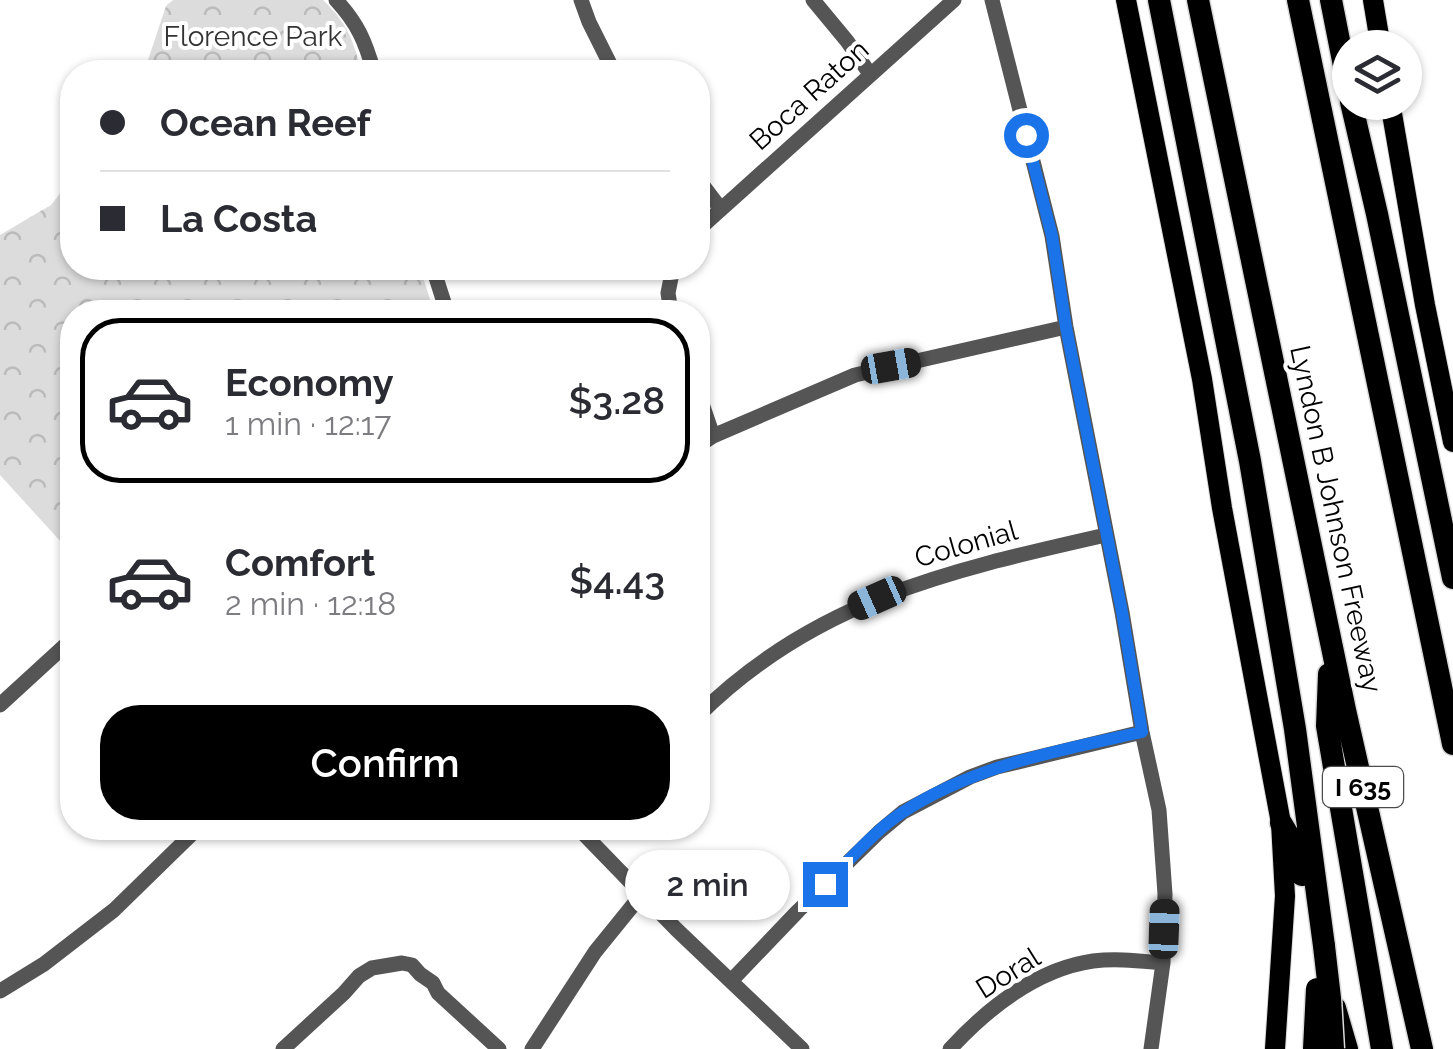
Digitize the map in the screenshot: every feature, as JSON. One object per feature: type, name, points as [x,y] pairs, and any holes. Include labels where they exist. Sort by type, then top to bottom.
[{"type":"highway","points":[[1159,0],[1250,462],[1295,729],[1330,998],[1333,1049]]},
{"type":"highway","name":"Lyndon B Johnson Freeway","points":[[1198,0],[1331,641],[1422,1049]]},
{"type":"highway","points":[[1298,0],[1453,744]]},
{"type":"highway","points":[[1331,0],[1337,30]]},
{"type":"highway","points":[[1356,120],[1453,578]]},
{"type":"highway","points":[[1331,641],[1327,726],[1382,1049]]},
{"type":"highway","points":[[1281,824],[1296,848],[1310,920],[1348,1049]]},
{"type":"highway","points":[[1314,1049],[1321,946]]},
{"type":"main road","points":[[1126,0],[1202,379],[1281,824],[1285,896],[1276,1049]]},
{"type":"main road","points":[[1373,0],[1378,30]]},
{"type":"main road","points":[[1393,120],[1453,442]]},
{"type":"street","points":[[336,0],[353,18],[370,60]]},
{"type":"street","points":[[581,0],[608,60]]},
{"type":"street","points":[[813,0],[870,74]]},
{"type":"street","name":"Boca Raton","points":[[710,218],[954,0]]},
{"type":"street","points":[[992,0],[1052,236],[1159,810],[1165,894],[1163,963],[1152,1049]]},
{"type":"street","points":[[710,195],[720,208]]},
{"type":"street","points":[[710,430],[712,436],[854,376],[1066,327]]},
{"type":"street","name":"Colonial","points":[[710,704],[776,652],[832,618],[877,598],[980,563],[1106,535]]},
{"type":"street","points":[[0,705],[60,651]]},
{"type":"street","points":[[731,981],[811,898],[903,812],[996,768],[1142,732]]},
{"type":"street","points":[[0,991],[44,964],[114,910],[186,840]]},
{"type":"street","points":[[592,840],[642,894],[802,1049]]},
{"type":"street","points":[[532,1049],[594,952],[642,894]]},
{"type":"street","name":"Doral","points":[[950,1049],[1019,990],[1060,969],[1120,959],[1163,963]]},
{"type":"street","points":[[283,1049],[359,976],[372,968],[402,963],[433,983],[438,993],[499,1049]]},
{"type":"green space","name":"Florence Park","points":[[173,0],[323,0],[339,17],[358,60],[148,60],[166,6]]},
{"type":"green space","points":[[60,193],[60,280],[424,280],[430,300],[60,300],[60,541],[0,475],[0,235],[51,205]]},
{"type":"route","points":[[825,884],[903,812],[970,777],[1033,757],[1142,732],[1052,236],[1026,135]]}]
